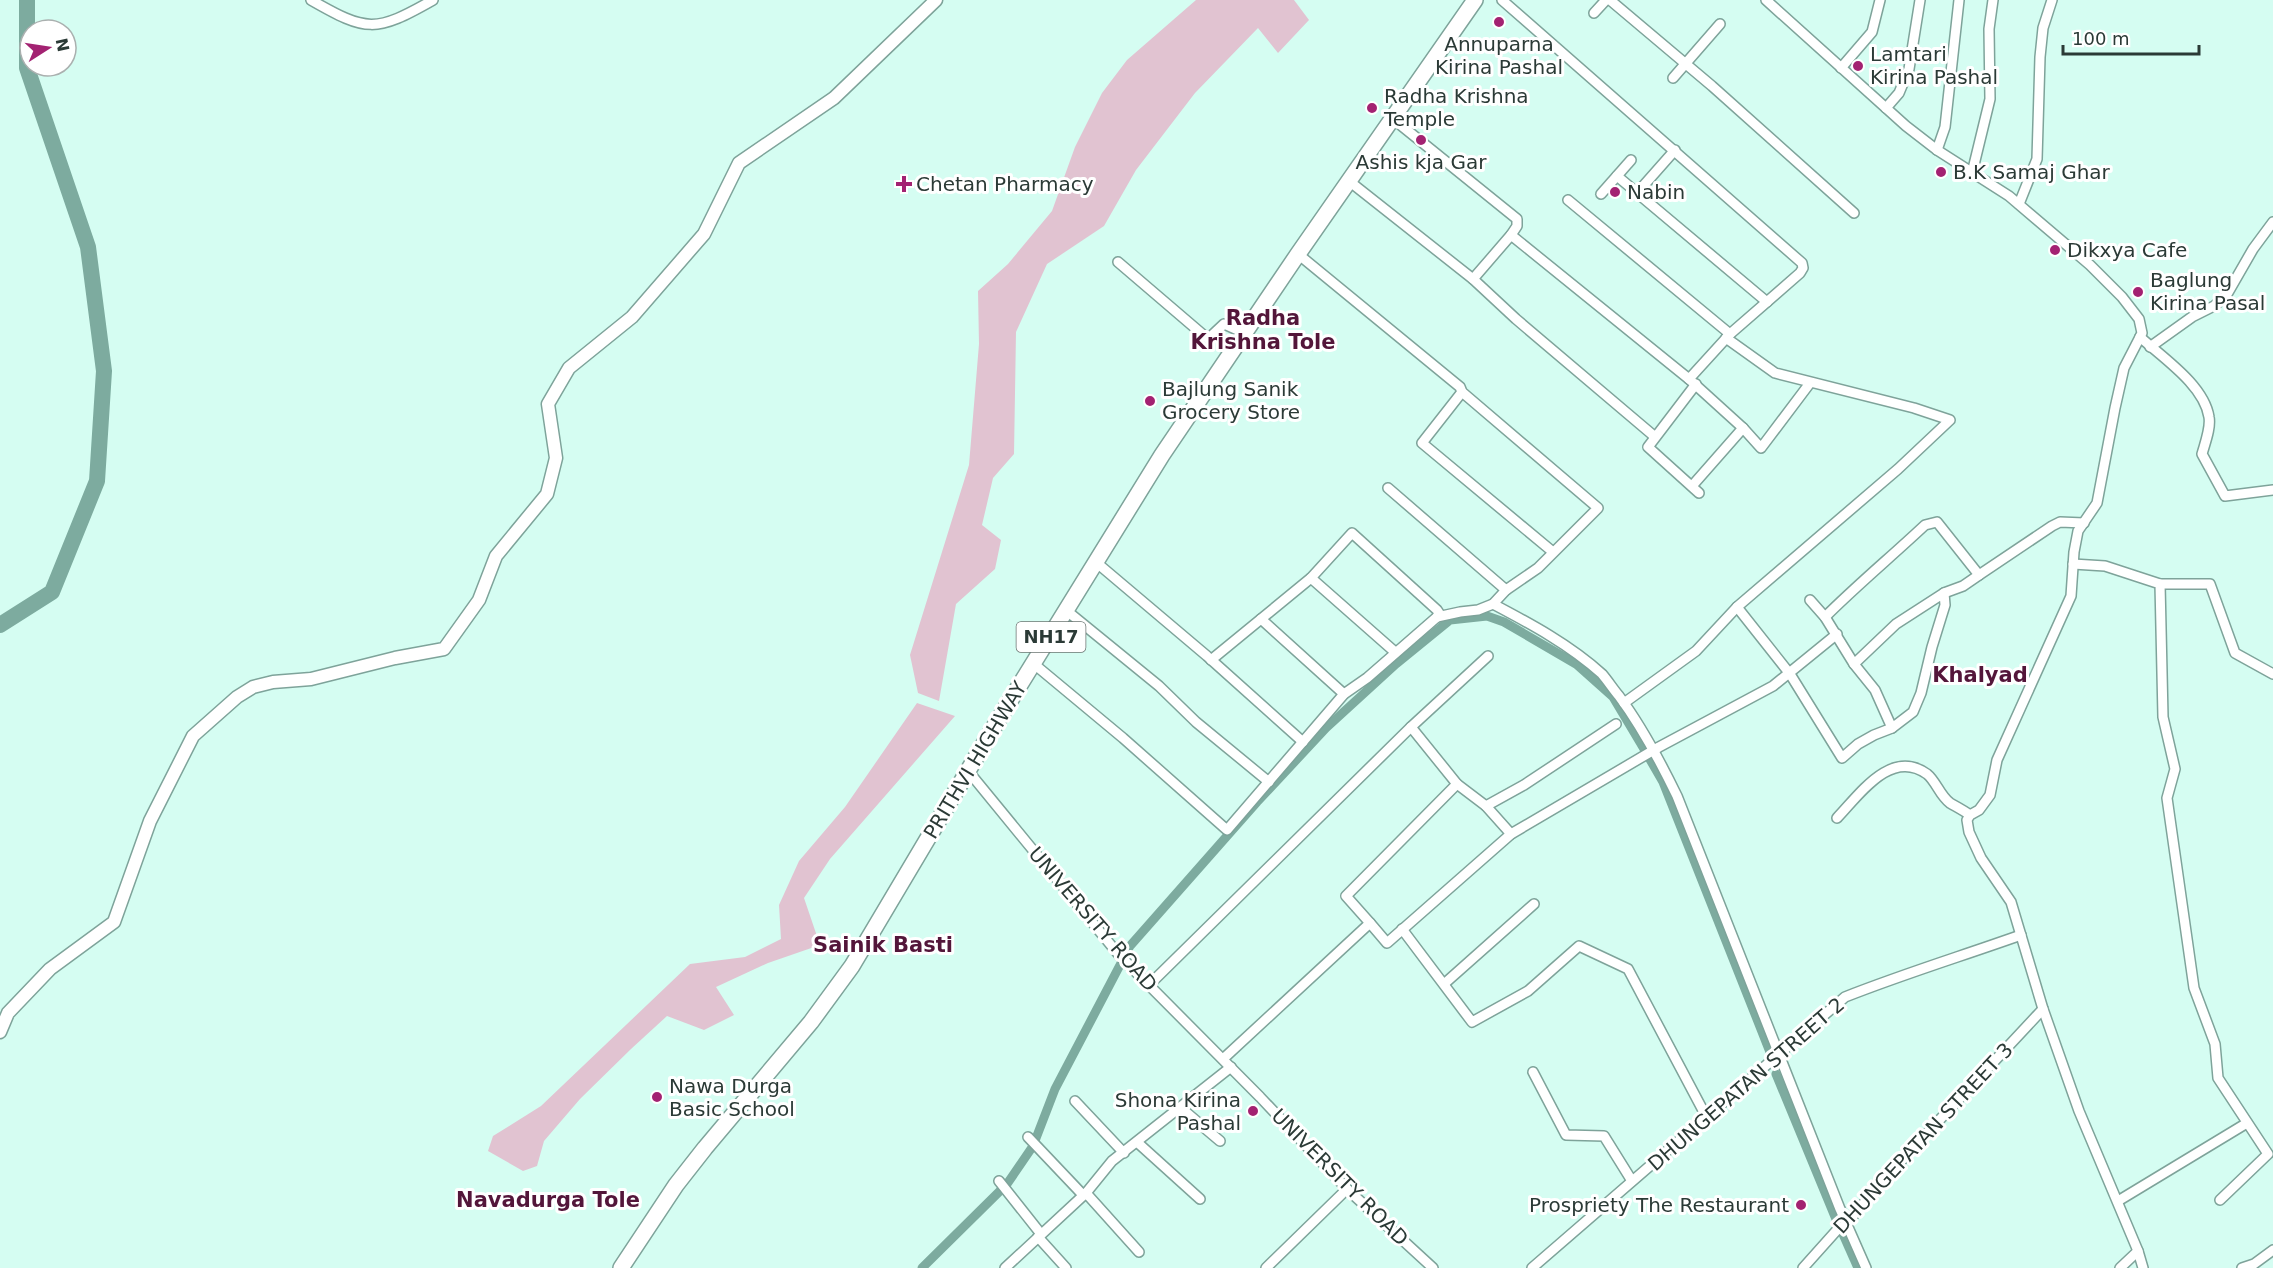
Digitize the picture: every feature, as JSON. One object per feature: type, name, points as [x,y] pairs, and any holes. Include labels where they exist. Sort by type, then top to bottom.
[{"type":"highway","name":"PRITHVI HIGHWAY","points":[[621,1268],[705,1148],[811,1022],[852,966],[997,722],[1162,455],[1474,0]]},
{"type":"street","points":[[311,0],[346,20],[365,26],[385,23],[433,0]]},
{"type":"street","points":[[0,1032],[8,1013],[50,969],[114,922],[150,821],[194,736],[237,697],[253,687],[273,682],[311,679],[395,658],[444,649],[479,600],[496,556],[547,494],[556,458],[548,404],[569,368],[632,317],[704,234],[739,163],[834,98],[936,0]]},
{"type":"street","points":[[1502,0],[1800,260],[1803,268],[1800,273],[1728,336],[1692,381],[1648,447],[1695,490],[1743,428]]},
{"type":"street","points":[[1594,13],[1608,0],[1686,63],[1854,213]]},
{"type":"street","points":[[1766,0],[1886,108],[1937,150],[2019,204],[2090,265],[2122,297],[2139,319],[2142,333],[2124,368],[2097,503],[2078,531],[2073,559],[2071,596],[1997,760],[1990,795],[1979,810],[1970,815],[1967,820],[1969,832],[1981,858],[2011,902],[2043,1009],[2079,1111],[2139,1251],[2143,1268]]},
{"type":"street","points":[[1841,68],[1872,32],[1880,0]]},
{"type":"street","points":[[1886,108],[1899,93],[1910,69],[1920,0]]},
{"type":"street","points":[[1937,150],[1945,127],[1959,0]]},
{"type":"street","points":[[1972,173],[1990,99],[1989,29],[1993,0]]},
{"type":"street","points":[[2019,204],[2037,159],[2040,57],[2043,28],[2052,0]]},
{"type":"street","points":[[1672,78],[1720,24]]},
{"type":"street","points":[[1392,118],[1517,219],[1517,226],[1511,236],[1473,279]]},
{"type":"street","points":[[1637,193],[1675,150]]},
{"type":"street","points":[[1601,194],[1630,160]]},
{"type":"street","points":[[1617,176],[1767,302]]},
{"type":"street","points":[[1349,181],[1473,279],[1516,319],[1654,436]]},
{"type":"street","points":[[1568,200],[1769,370],[1950,420],[1898,469],[1737,607],[1695,651],[1624,703]]},
{"type":"street","points":[[2150,347],[2226,296],[2253,249],[2273,222]]},
{"type":"street","points":[[1511,236],[1692,381],[1761,447],[1810,383]]},
{"type":"street","points":[[1034,664],[1123,738],[1227,830],[1344,694],[1367,678],[1437,617],[1478,610],[1493,604],[1506,590],[1538,568],[1598,508],[1462,392],[1460,387],[1298,254]]},
{"type":"street","points":[[1118,262],[1208,339],[1224,324],[1244,333]]},
{"type":"street","points":[[2140,337],[2204,397],[2210,419],[2202,454],[2224,496],[2273,489]]},
{"type":"street","points":[[1462,392],[1422,443],[1553,552]]},
{"type":"street","points":[[1388,488],[1506,590]]},
{"type":"street","points":[[1825,617],[1854,588],[1931,522],[1937,522],[1979,575]]},
{"type":"street","points":[[1854,664],[1896,624],[1944,593],[1963,586],[2052,526],[2060,522],[2084,523]]},
{"type":"street","points":[[1212,660],[1311,578],[1352,533],[1437,610],[1439,613],[1437,617]]},
{"type":"street","points":[[2073,559],[2105,566],[2160,584],[2210,584],[2235,653],[2273,674]]},
{"type":"street","points":[[1097,563],[1212,660],[1303,742]]},
{"type":"street","points":[[1311,578],[1395,652]]},
{"type":"street","points":[[2160,584],[2163,717],[2175,769],[2167,798],[2194,988],[2215,1044],[2218,1078],[2268,1154],[2220,1200]]},
{"type":"street","points":[[1737,607],[1790,674],[1842,758],[1874,735],[1892,728],[1913,712],[1921,693],[1945,605],[1944,593]]},
{"type":"street","points":[[1810,600],[1825,617],[1854,664],[1875,690],[1892,728]]},
{"type":"street","points":[[1493,604],[1570,649],[1603,676],[1624,703],[1654,750],[1677,796],[1846,1224],[1866,1268]]},
{"type":"street","points":[[1067,611],[1159,686],[1196,722],[1269,782]]},
{"type":"street","points":[[1261,619],[1344,694]]},
{"type":"street","points":[[1457,784],[1346,896],[1387,943],[1511,834],[1654,750],[1773,686],[1837,634]]},
{"type":"street","points":[[1149,985],[1411,727],[1488,657]]},
{"type":"street","points":[[1486,806],[1524,785],[1616,724]]},
{"type":"street","points":[[1411,727],[1457,784],[1486,806],[1511,834]]},
{"type":"street","points":[[1837,818],[1875,779],[1898,765],[1915,767],[1929,776],[1950,802],[1970,815]]},
{"type":"street","name":"UNIVERSITY ROAD","points":[[969,772],[1119,956],[1249,1085],[1347,1189],[1433,1268]]},
{"type":"street","points":[[1444,984],[1534,904]]},
{"type":"street","points":[[1223,1059],[1370,923]]},
{"type":"street","points":[[1402,929],[1472,1022],[1527,991],[1579,946],[1628,969],[1707,1118]]},
{"type":"street","name":"DHUNGEPATAN STREET 2","points":[[1532,1268],[1845,997],[2021,935]]},
{"type":"street","name":"DHUNGEPATAN STREET 3","points":[[1803,1268],[2043,1009]]},
{"type":"street","points":[[1005,1268],[1085,1194],[1112,1161],[1138,1143],[1231,1067]]},
{"type":"street","points":[[1533,1072],[1566,1135],[1604,1136],[1632,1181]]},
{"type":"street","points":[[1075,1101],[1124,1153]]},
{"type":"street","points":[[1181,1108],[1220,1141]]},
{"type":"street","points":[[2118,1201],[2247,1123]]},
{"type":"street","points":[[1028,1137],[1139,1252]]},
{"type":"street","points":[[1138,1143],[1200,1199]]},
{"type":"street","points":[[999,1181],[1039,1236],[1066,1268]]},
{"type":"street","points":[[1266,1268],[1347,1189]]},
{"type":"street","points":[[2242,1268],[2254,1264],[2273,1250]]},
{"type":"street","points":[[2120,1268],[2139,1251]]},
{"type":"shaded area","points":[[1196,0],[1294,0],[1309,20],[1278,53],[1258,28],[1195,93],[1136,170],[1104,226],[1047,264],[1016,332],[1014,454],[993,478],[982,525],[1001,540],[995,569],[956,604],[939,701],[918,693],[910,655],[969,465],[979,344],[978,291],[1008,264],[1052,211],[1075,147],[1102,93],[1127,60]]},
{"type":"shaded area","points":[[917,703],[955,716],[830,859],[804,898],[820,945],[768,963],[716,987],[734,1015],[704,1030],[667,1016],[580,1099],[544,1141],[537,1166],[523,1171],[488,1151],[493,1136],[541,1106],[690,964],[745,957],[781,939],[779,905],[799,861],[845,807]]},
{"type":"waterway","points":[[0,625],[52,592],[97,481],[104,371],[88,247],[27,68],[27,0]]},
{"type":"waterway","points":[[922,1268],[1007,1184],[1033,1146],[1055,1089],[1130,946],[1257,802],[1326,728],[1396,664],[1450,620],[1487,616],[1504,622],[1576,664],[1613,697],[1644,749]]},
{"type":"waterway","points":[[1648,756],[1663,782],[1772,1057]]},
{"type":"waterway","points":[[1776,1074],[1838,1224]]},
{"type":"waterway","points":[[1842,1232],[1858,1268]]},
{"type":"place","name":"Annuparna Kirina Pashal","points":[[1499,22]]},
{"type":"place","name":"Lamtari Kirina Pashal","points":[[1858,66]]},
{"type":"place","name":"Radha Krishna Temple","points":[[1372,108]]},
{"type":"place","name":"Ashis kja Gar","points":[[1421,140]]},
{"type":"place","name":"B.K Samaj Ghar","points":[[1941,172]]},
{"type":"place","name":"Chetan Pharmacy","points":[[904,184]]},
{"type":"place","name":"Nabin","points":[[1615,192]]},
{"type":"place","name":"Dikxya Cafe","points":[[2055,250]]},
{"type":"place","name":"Baglung Kirina Pasal","points":[[2138,292]]},
{"type":"place","name":"Bajlung Sanik Grocery Store","points":[[1150,401]]},
{"type":"place","name":"Nawa Durga Basic School","points":[[657,1097]]},
{"type":"place","name":"Shona Kirina Pashal","points":[[1253,1111]]},
{"type":"place","name":"Prospriety The Restaurant","points":[[1801,1205]]},
{"type":"district","name":"Radha Krishna Tole","points":[[1263,330]]},
{"type":"district","name":"Khalyad","points":[[1980,675]]},
{"type":"district","name":"Sainik Basti","points":[[883,945]]},
{"type":"district","name":"Navadurga Tole","points":[[548,1200]]}]
